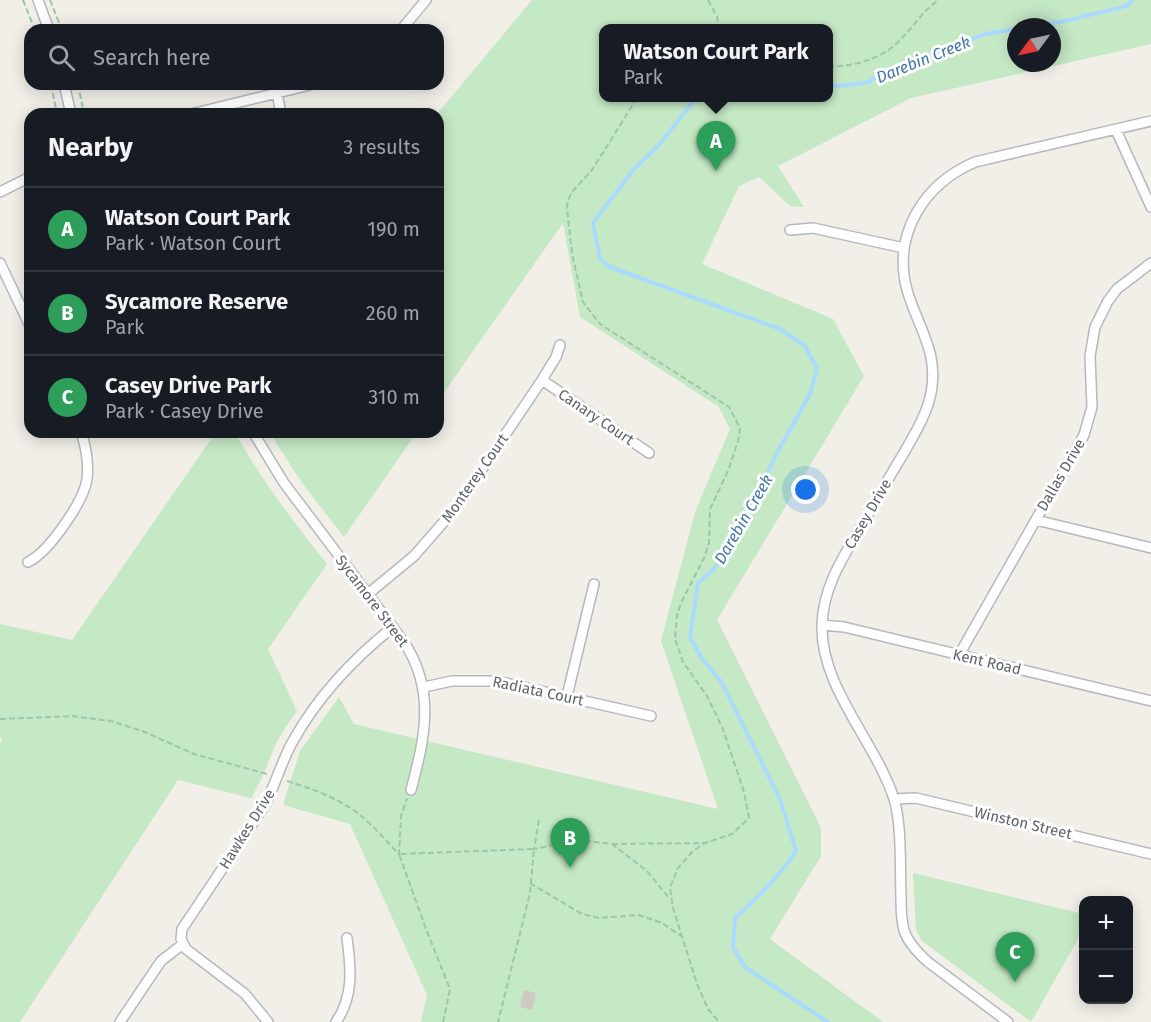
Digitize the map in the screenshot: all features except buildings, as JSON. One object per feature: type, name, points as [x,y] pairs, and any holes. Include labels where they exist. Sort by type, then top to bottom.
[{"type":"street","points":[[406,24],[426,0]]},
{"type":"street","points":[[40,1],[47,24]]},
{"type":"street","points":[[65,90],[70,108]]},
{"type":"street","points":[[216,108],[289,90]]},
{"type":"street","points":[[277,93],[280,108]]},
{"type":"street","name":"Casey Drive","points":[[1008,1022],[928,962],[908,937],[902,916],[894,799],[834,679],[825,655],[822,625],[826,593],[837,568],[914,436],[930,397],[933,363],[925,334],[906,287],[904,271],[904,248],[912,222],[924,199],[940,182],[964,167],[987,158],[1151,121]]},
{"type":"street","points":[[1116,130],[1151,207]]},
{"type":"street","points":[[0,192],[24,180]]},
{"type":"street","points":[[790,230],[813,228],[904,248]]},
{"type":"street","points":[[0,263],[24,313]]},
{"type":"street","name":"Dallas Drive","points":[[958,655],[1078,448],[1089,423],[1092,407],[1092,341],[1100,315],[1117,290],[1151,263]]},
{"type":"street","name":"Monterey Court","points":[[368,594],[414,556],[455,509],[542,380],[556,357],[560,345]]},
{"type":"street","name":"Canary Court","points":[[542,380],[649,453]]},
{"type":"street","points":[[28,562],[49,545],[83,493],[88,465],[83,438]]},
{"type":"street","name":"Sycamore Street","points":[[257,438],[284,483],[393,627],[414,659],[424,687],[425,722],[411,790]]},
{"type":"street","points":[[1036,520],[1151,548]]},
{"type":"street","points":[[567,696],[594,584]]},
{"type":"street","name":"Kent Road","points":[[822,625],[844,627],[1151,701]]},
{"type":"street","name":"Hawkes Drive","points":[[183,944],[182,929],[263,808],[292,742],[326,693],[354,660],[393,627]]},
{"type":"street","name":"Radiata Court","points":[[424,687],[452,681],[496,681],[651,716]]},
{"type":"street","name":"Winston Street","points":[[894,799],[906,796],[916,798],[1151,854]]},
{"type":"street","points":[[336,1022],[348,1000],[350,986],[351,971],[346,938]]},
{"type":"street","points":[[120,1022],[161,961],[183,944],[191,953],[245,994],[268,1022]]},
{"type":"path","points":[[23,0],[33,24]]},
{"type":"path","points":[[50,0],[60,24]]},
{"type":"path","points":[[708,0],[718,19],[716,24]]},
{"type":"path","points":[[833,66],[863,61],[889,49],[897,44],[929,6],[939,0]]},
{"type":"path","points":[[52,90],[56,108]]},
{"type":"path","points":[[79,90],[83,108]]},
{"type":"path","points":[[634,102],[592,170],[572,192],[567,208],[578,285],[587,309],[600,324],[618,337],[729,407],[740,428],[728,471],[710,509],[709,543],[704,558],[681,603],[675,629],[678,650],[683,662],[707,696],[723,729],[744,792],[749,818],[732,834],[705,843],[693,851],[678,868],[670,888],[670,898],[681,936],[702,997],[719,1022]]},
{"type":"path","points":[[0,719],[72,716],[111,721],[145,732],[194,754],[247,767],[321,793],[345,805],[369,824],[399,854],[534,849],[578,840],[612,844],[705,843]]},
{"type":"path","points":[[411,790],[402,816],[399,854],[450,989],[443,1022]]},
{"type":"path","points":[[498,1022],[530,883],[539,820]]},
{"type":"path","points":[[612,844],[647,871],[670,898]]},
{"type":"path","points":[[530,883],[582,914],[599,918],[639,915],[662,923],[681,936]]},
{"type":"green space","points":[[532,0],[1151,0],[1151,44],[1061,64],[1061,18],[1007,18],[1007,72],[1027,72],[911,98],[778,166],[804,207],[790,206],[759,177],[739,186],[702,264],[833,319],[864,376],[717,620],[821,828],[821,856],[770,939],[883,1022],[421,1022],[427,995],[350,824],[283,805],[300,751],[339,697],[354,724],[718,809],[661,641],[695,512],[730,429],[719,407],[580,317],[563,223],[444,392],[444,108],[442,108]]},
{"type":"green space","points":[[212,438],[238,438],[267,484],[327,564],[268,649],[297,711],[277,742],[251,798],[178,780],[20,1022],[0,1022],[0,744],[3,739],[0,738],[0,624],[72,640]]},
{"type":"green space","points":[[273,438],[413,438],[344,537],[302,483]]},
{"type":"green space","points":[[913,873],[1079,913],[1077,941],[1031,1022],[922,941],[916,930]]},
{"type":"waterway","name":"Darebin Creek","points":[[1061,22],[1126,6],[1133,0]]},
{"type":"waterway","name":"Darebin Creek","points":[[833,85],[866,83],[887,72],[985,34],[1007,30]]},
{"type":"waterway","name":"Darebin Creek","points":[[693,102],[658,146],[634,169],[593,223],[600,259],[610,267],[780,329],[805,346],[817,369],[810,394],[776,455],[752,506],[714,569],[698,583],[690,637],[701,657],[722,683],[780,799],[796,851],[768,886],[735,918],[733,947],[745,967],[828,1022]]},
{"type":"place","name":"Watson Court Park","points":[[716,171]]},
{"type":"place","name":"Sycamore Reserve","points":[[570,868]]},
{"type":"place","name":"Casey Drive Park","points":[[1015,982]]}]
